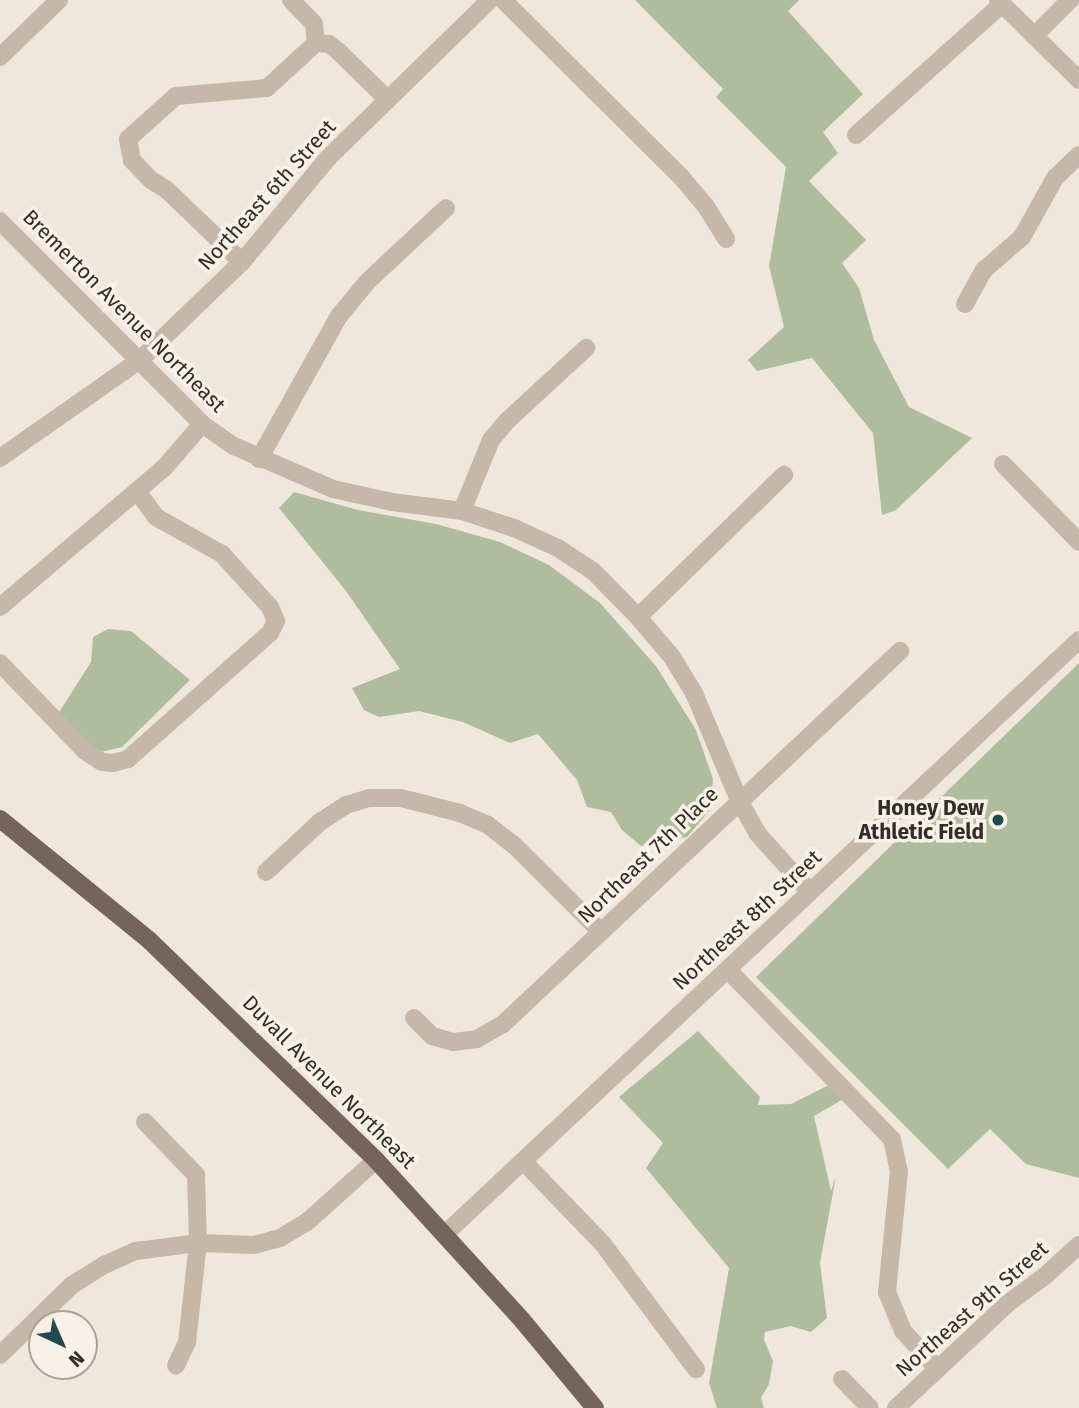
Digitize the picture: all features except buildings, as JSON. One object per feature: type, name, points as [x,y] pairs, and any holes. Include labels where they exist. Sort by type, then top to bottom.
[{"type":"main road","name":"Duvall Avenue Northeast","points":[[0,819],[149,940],[376,1160],[446,1233],[595,1408]]},
{"type":"street","points":[[0,57],[59,0]]},
{"type":"street","points":[[291,0],[314,24],[316,43]]},
{"type":"street","name":"Northeast 6th Street","points":[[0,458],[140,360],[242,262],[328,158],[490,0]]},
{"type":"street","points":[[503,0],[682,178],[705,205],[726,239]]},
{"type":"street","points":[[1034,36],[1070,0]]},
{"type":"street","points":[[856,135],[1000,2],[1079,80]]},
{"type":"street","points":[[242,262],[132,160],[128,139],[176,96],[267,88],[316,43],[329,44],[338,51],[387,99]]},
{"type":"street","points":[[965,304],[984,270],[1022,237],[1055,178],[1079,155]]},
{"type":"street","points":[[259,459],[339,316],[367,282],[446,208]]},
{"type":"street","name":"Bremerton Avenue Northeast","points":[[0,221],[201,424],[259,459],[333,489],[392,502],[462,511],[514,528],[558,548],[594,572],[672,657],[694,693],[739,800],[757,833],[810,892]]},
{"type":"street","points":[[462,511],[491,440],[507,421],[586,348]]},
{"type":"street","points":[[0,607],[164,468],[201,424]]},
{"type":"street","points":[[1003,464],[1079,542]]},
{"type":"street","points":[[638,617],[784,475]]},
{"type":"street","points":[[0,663],[85,751],[102,762],[113,763],[128,759],[259,645],[276,621],[270,607],[222,554],[156,517],[137,491]]},
{"type":"street","name":"Northeast 8th Street","points":[[446,1233],[1079,640]]},
{"type":"street","name":"Northeast 7th Place","points":[[414,1017],[432,1035],[453,1042],[477,1039],[503,1024],[900,651]]},
{"type":"street","points":[[266,872],[320,822],[346,805],[369,798],[401,798],[460,813],[488,825],[514,845],[601,932]]},
{"type":"street","points":[[728,970],[892,1139],[900,1172],[887,1292],[903,1331],[937,1368]]},
{"type":"street","points":[[145,1122],[196,1175],[198,1243],[187,1342],[176,1366]]},
{"type":"street","points":[[0,1355],[72,1285],[104,1265],[136,1251],[198,1243],[254,1245],[280,1238],[307,1222],[376,1160]]},
{"type":"street","points":[[523,1161],[603,1244],[696,1369]]},
{"type":"street","name":"Northeast 9th Street","points":[[896,1408],[937,1368],[1079,1245]]},
{"type":"street","points":[[842,1379],[870,1408]]},
{"type":"green space","points":[[635,0],[799,0],[788,11],[863,94],[823,132],[838,153],[809,181],[866,240],[842,263],[859,288],[874,340],[909,407],[972,438],[896,510],[882,515],[873,433],[812,358],[757,371],[748,360],[784,327],[769,266],[786,167],[716,97],[723,89]]},
{"type":"green space","points":[[294,492],[358,510],[436,524],[500,542],[549,565],[600,603],[656,666],[696,730],[713,779],[710,810],[687,837],[641,846],[622,830],[611,812],[587,807],[577,780],[538,734],[510,743],[463,722],[419,711],[379,717],[364,710],[352,688],[400,669],[346,591],[279,508]]},
{"type":"green space","points":[[108,629],[131,631],[190,680],[122,747],[97,753],[58,714],[91,662],[93,637]]},
{"type":"green space","name":"Honey Dew Athletic Field","points":[[1079,663],[1079,1178],[1026,1164],[990,1129],[948,1169],[756,977]]},
{"type":"green space","points":[[698,1031],[760,1097],[758,1105],[791,1104],[827,1086],[845,1098],[814,1116],[831,1191],[836,1176],[820,1263],[827,1318],[811,1332],[791,1326],[765,1332],[764,1340],[773,1361],[769,1384],[761,1398],[764,1408],[717,1408],[709,1383],[729,1268],[646,1168],[663,1143],[619,1097]]},
{"type":"place","name":"Honey Dew Athletic Field","points":[[998,820]]}]
